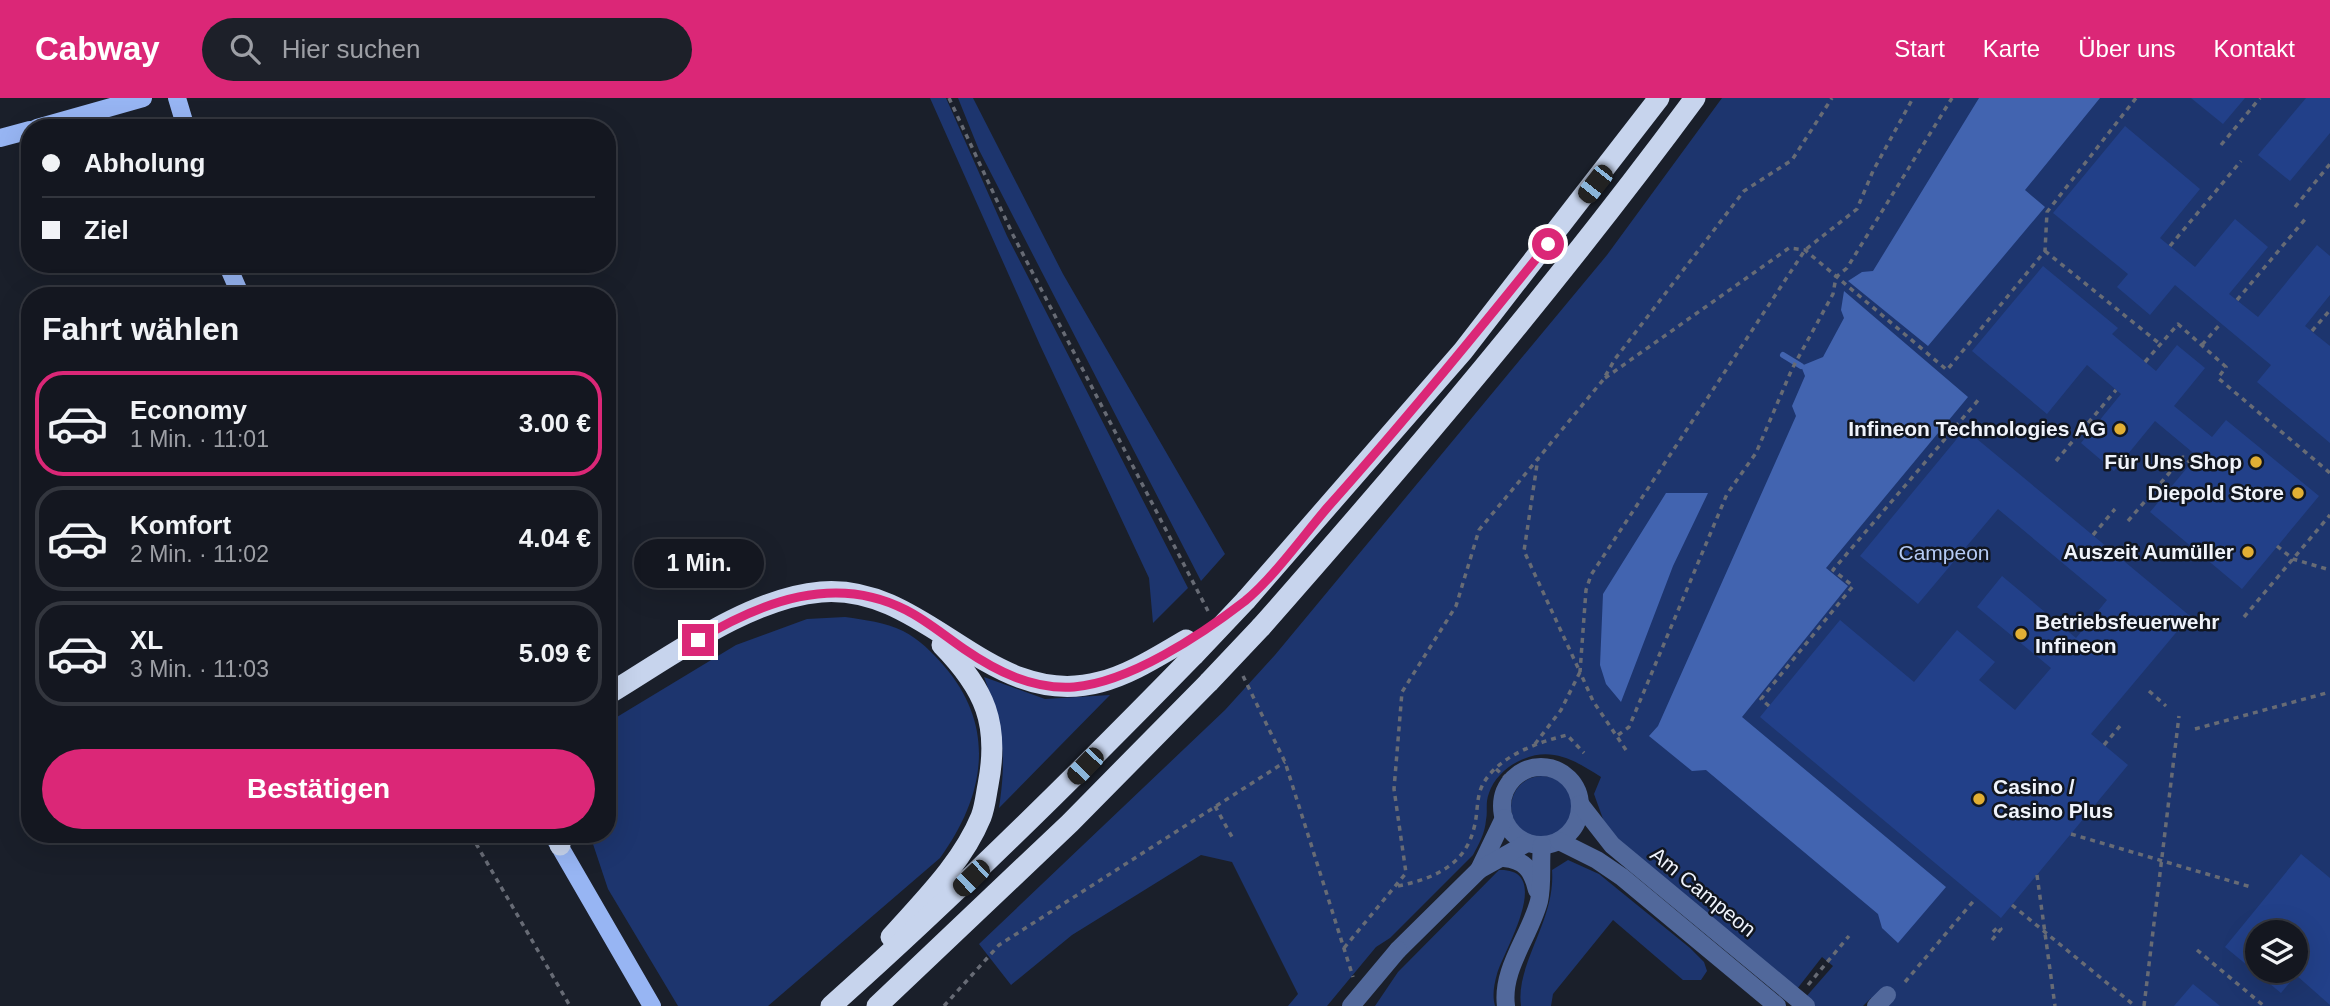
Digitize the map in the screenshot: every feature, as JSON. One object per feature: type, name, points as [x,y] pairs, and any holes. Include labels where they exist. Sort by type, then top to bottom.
[{"type":"highway","points":[[829,1006],[933,915],[1049,803],[1190,648],[1246,600],[1463,351],[1659,98]]},
{"type":"highway","points":[[877,1006],[1070,823],[1261,627],[1482,372],[1571,262],[1695,98]]},
{"type":"highway","points":[[616,690],[721,627],[781,600],[823,592],[853,593],[906,610],[987,665],[1044,685],[1072,687],[1098,683],[1190,648]]},
{"type":"highway","points":[[829,1006],[928,896],[957,859],[982,816],[991,768],[990,716],[967,670],[906,610]]},
{"type":"main road","points":[[69,119],[143,98]]},
{"type":"main road","points":[[177,98],[183,119]]},
{"type":"main road","points":[[0,138],[21,132]]},
{"type":"main road","points":[[560,843],[652,1006]]},
{"type":"street","points":[[1351,1006],[1398,950],[1479,870],[1571,832],[1578,819],[1580,804],[1576,789],[1567,776],[1556,770],[1531,768],[1511,782],[1504,793],[1504,818],[1479,870]]},
{"type":"street","name":"Am Campeon","points":[[1580,804],[1612,845],[1806,1006]]},
{"type":"street","points":[[1504,818],[1513,833],[1543,843]]},
{"type":"street","points":[[1506,1006],[1504,992],[1539,899],[1543,843]]},
{"type":"street","name":"Am Campeon","points":[[1543,843],[1597,860],[1622,877],[1777,1006]]},
{"type":"street","points":[[1504,858],[1516,859],[1526,865],[1534,876],[1539,899]]},
{"type":"path","points":[[949,98],[1013,235],[1196,588]]},
{"type":"path","points":[[1249,686],[1285,762],[1345,948],[1406,873],[1394,789],[1402,692],[1455,606],[1479,530],[1603,380],[1615,359],[1744,191],[1792,160],[1832,98]]},
{"type":"path","points":[[1535,744],[1561,710],[1580,672],[1586,590],[1591,575],[1805,250],[1857,209],[1873,171],[1913,98]]},
{"type":"path","points":[[1618,735],[1629,727],[1727,494],[1756,453],[1792,369],[1833,294],[1836,277],[1847,268],[1952,98]]},
{"type":"path","points":[[1603,380],[1789,248],[1805,250],[1947,370],[2045,251],[2047,212],[2136,98]]},
{"type":"path","points":[[2221,145],[2260,98]]},
{"type":"path","points":[[2170,246],[2241,161]]},
{"type":"path","points":[[2295,207],[2330,164]]},
{"type":"path","points":[[2237,300],[2307,217]]},
{"type":"path","points":[[2045,251],[2160,344]]},
{"type":"path","points":[[2312,331],[2330,310]]},
{"type":"path","points":[[2202,345],[2221,323]]},
{"type":"path","points":[[2145,362],[2178,324],[2226,367],[2218,378],[2330,473]]},
{"type":"path","points":[[2056,461],[2116,390]]},
{"type":"path","points":[[1769,706],[1761,699],[1853,586],[1833,570],[1980,398]]},
{"type":"path","points":[[1539,456],[1524,551],[1593,701],[1626,750]]},
{"type":"path","points":[[2128,521],[2183,457],[2191,463]]},
{"type":"path","points":[[2093,536],[2115,509]]},
{"type":"path","points":[[2244,617],[2330,515]]},
{"type":"path","points":[[2277,546],[2293,559],[2330,570]]},
{"type":"path","points":[[2148,691],[2166,706]]},
{"type":"path","points":[[2195,729],[2330,692]]},
{"type":"path","points":[[2144,1006],[2179,716]]},
{"type":"path","points":[[2104,745],[2120,726]]},
{"type":"path","points":[[1396,887],[1442,872],[1453,864],[1474,830],[1483,785],[1496,769],[1522,750],[1567,735],[1584,753]]},
{"type":"path","points":[[944,1006],[999,945],[1285,762]]},
{"type":"path","points":[[1496,769],[1511,782]]},
{"type":"path","points":[[1215,806],[1232,837]]},
{"type":"path","points":[[2071,834],[2251,887]]},
{"type":"path","points":[[476,843],[570,1006]]},
{"type":"path","points":[[2036,875],[2055,1006]]},
{"type":"path","points":[[1905,982],[1976,898]]},
{"type":"path","points":[[2012,905],[2135,1006]]},
{"type":"path","points":[[1992,933],[1998,927],[2001,929],[1992,940]]},
{"type":"path","points":[[1823,969],[1849,936]]},
{"type":"path","points":[[2197,950],[2264,1006]]},
{"type":"green space","points":[[930,98],[946,98],[1007,236],[1188,588],[1153,623],[1149,578],[1040,345]]},
{"type":"green space","points":[[958,98],[973,98],[1063,274],[1225,554],[1201,581],[979,150]]},
{"type":"green space","name":"Campeon","points":[[1722,98],[2330,98],[2330,1006],[1881,1006],[1871,998],[1863,1006],[1813,1006],[1805,998],[1833,966],[1822,957],[1797,989],[1607,830],[1594,794],[1601,777],[1571,760],[1550,755],[1529,757],[1500,775],[1489,793],[1484,829],[1473,855],[1390,938],[1376,947],[1327,1006],[1288,1006],[1298,994],[1232,862],[1201,855],[1072,935],[1011,985],[979,944],[1225,710],[1275,655],[1607,255]]},
{"type":"green space","points":[[845,617],[882,623],[909,634],[944,666],[961,689],[972,713],[978,737],[979,762],[967,810],[940,858],[768,1006],[678,1006],[608,889],[593,843],[616,843],[616,718],[736,645],[807,619]]},
{"type":"green space","points":[[984,677],[1045,699],[1110,695],[999,808],[1003,772],[1002,741]]},
{"type":"green space","points":[[1542,776],[1554,778],[1564,785],[1571,795],[1571,819],[1564,829],[1554,836],[1542,838],[1530,836],[1520,829],[1513,819],[1511,807],[1513,795],[1520,785],[1530,778]]},
{"type":"green space","points":[[1568,860],[1599,874],[1690,948],[1704,962],[1707,971],[1701,980],[1683,980],[1613,920],[1553,994],[1551,1006],[1521,1006],[1524,974],[1548,906],[1552,870]]},
{"type":"green space","points":[[1499,870],[1515,873],[1523,882],[1525,896],[1522,912],[1497,974],[1495,1006],[1375,1006],[1398,972]]},
{"type":"shaded area","points":[[1979,98],[2100,98],[2025,190],[2045,207],[1928,346],[1848,281],[1862,272],[1873,271]]},
{"type":"shaded area","points":[[1844,291],[1968,397],[1826,568],[1848,586],[1742,717],[1946,887],[1898,943],[1882,928],[1878,914],[1706,770],[1692,771],[1649,736],[1658,726],[1796,416],[1792,406],[1805,376],[1801,366],[1823,357],[1844,318],[1841,310]]},
{"type":"shaded area","points":[[1666,493],[1708,493],[1673,566],[1621,702],[1606,684],[1600,665],[1603,594]]},
{"type":"building","points":[[2191,98],[2245,98],[2223,124]]},
{"type":"building","points":[[2306,98],[2330,98],[2330,133],[2290,181],[2258,155]]},
{"type":"building","points":[[2125,126],[2200,189],[2160,238],[2195,267],[2235,219],[2268,247],[2229,294],[2258,317],[2317,245],[2330,256],[2330,295],[2305,326],[2330,346],[2330,443],[2257,382],[2271,365],[2175,285],[2150,315],[2117,287],[2128,274],[2053,213]]},
{"type":"building","name":"Infineon Technologies AG","points":[[2043,266],[2118,328],[2112,334],[2156,371],[2177,345],[2205,368],[2174,406],[2212,437],[2226,420],[2319,496],[2242,589],[2150,512],[2197,456],[2155,421],[2114,471],[2081,443],[2121,394],[2087,365],[2047,414],[1972,351]]},
{"type":"building","name":"Casino / Casino Plus","points":[[1965,429],[2190,616],[2091,734],[2128,765],[2001,918],[1760,717],[1840,620],[1914,682],[1957,630],[1995,662],[1979,680],[2015,710],[2051,668],[1977,607],[2002,576],[2076,638],[2107,600],[1998,509],[1918,604],[1860,556]]},
{"type":"building","points":[[2301,854],[2330,878],[2330,1005],[2305,983],[2308,983],[2308,920],[2247,920]]},
{"type":"building","points":[[2245,923],[2245,963],[2225,947]]},
{"type":"building","points":[[2269,983],[2289,983],[2281,993]]},
{"type":"building","points":[[2193,984],[2220,1006],[2174,1006]]},
{"type":"waterway","points":[[1783,355],[1801,366]]},
{"type":"place","name":"Infineon Technologies AG","points":[[2120,429]]},
{"type":"place","name":"Für Uns Shop","points":[[2256,462]]},
{"type":"place","name":"Diepold Store","points":[[2298,493]]},
{"type":"place","name":"Auszeit Aumüller","points":[[2248,552]]},
{"type":"place","name":"Betriebsfeuerwehr Infineon","points":[[2021,634]]},
{"type":"place","name":"Casino / Casino Plus","points":[[1979,799]]},
{"type":"route","points":[[698,640],[781,600],[823,592],[853,593],[906,610],[987,665],[1015,677],[1044,685],[1072,687],[1098,683],[1127,673],[1185,640],[1246,600],[1447,370],[1548,244]]}]
